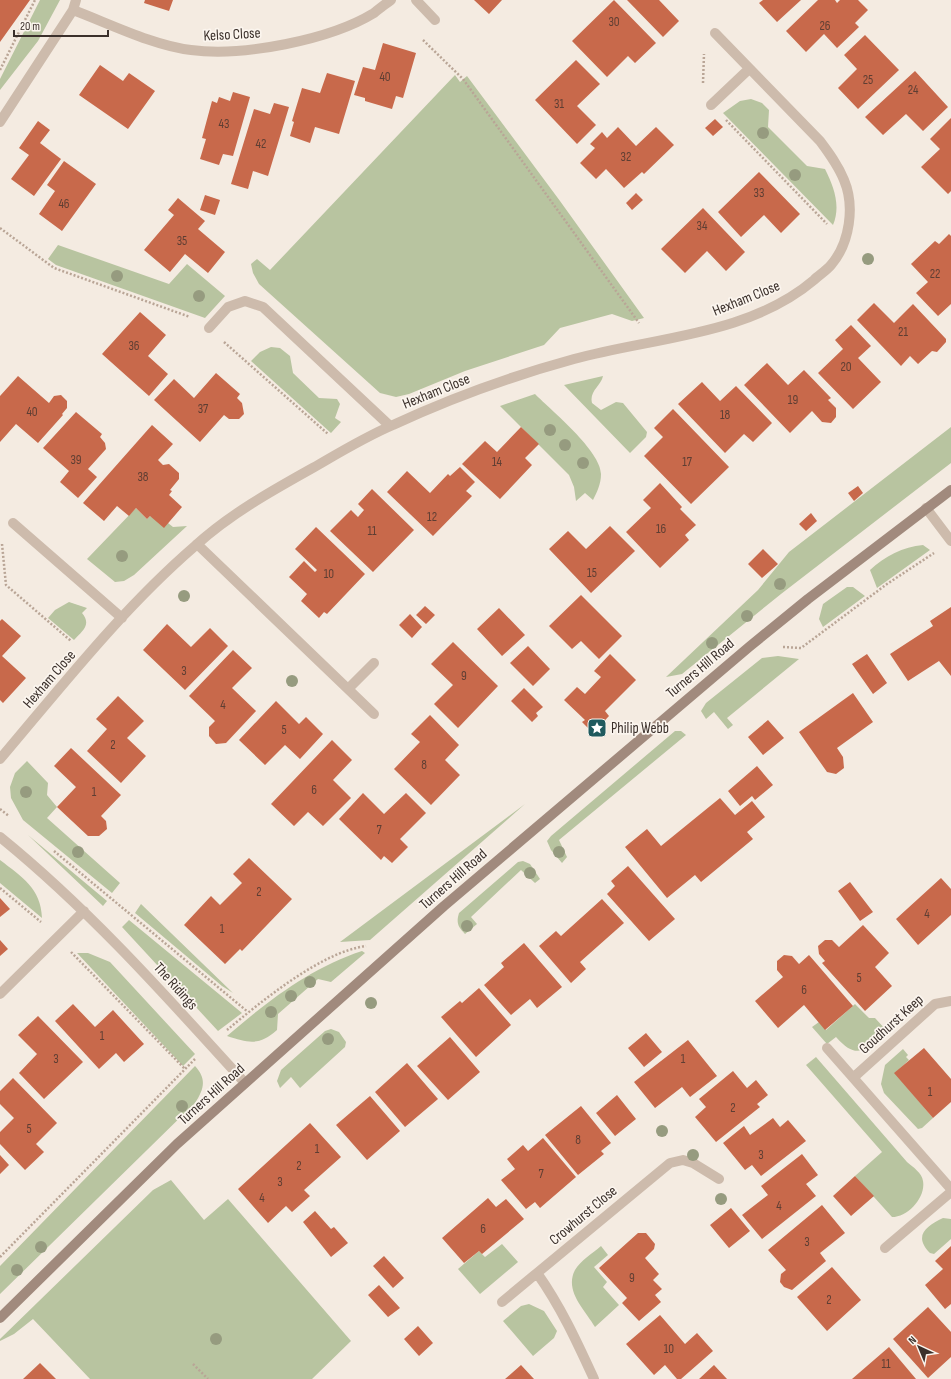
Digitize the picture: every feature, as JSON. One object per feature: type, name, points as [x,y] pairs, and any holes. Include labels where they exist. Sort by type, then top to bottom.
[{"type":"street","name":"Kelso Close","points":[[0,122],[74,5],[163,43],[190,50],[223,51],[259,49],[337,30],[373,13],[390,0]]},
{"type":"street","points":[[416,0],[435,20]]},
{"type":"street","name":"Hexham Close","points":[[0,759],[88,656],[160,578],[197,544],[272,490],[390,426],[450,400],[511,378],[576,358],[651,342],[740,320],[775,306],[804,288],[831,265],[845,242],[850,209],[845,182],[832,158],[820,141],[715,33]]},
{"type":"street","points":[[711,105],[749,69]]},
{"type":"street","name":"Hexham Close","points":[[209,328],[228,307],[245,301],[263,307],[390,426]]},
{"type":"street","name":"Turners Hill Road","points":[[0,1318],[172,1149],[396,948],[567,801],[768,632],[951,490]]},
{"type":"street","points":[[926,508],[951,541]]},
{"type":"street","points":[[13,523],[122,618]]},
{"type":"street","points":[[197,544],[374,714]]},
{"type":"street","points":[[348,689],[374,663]]},
{"type":"street","name":"The Ridings","points":[[0,837],[84,911],[142,971],[245,1083]]},
{"type":"street","points":[[0,994],[84,911]]},
{"type":"street","name":"Goudhurst Keep","points":[[854,1077],[935,1004],[951,1001]]},
{"type":"street","points":[[827,1048],[951,1189]]},
{"type":"street","name":"Crowhurst Close","points":[[502,1302],[670,1163],[683,1160],[693,1163],[719,1179]]},
{"type":"street","points":[[885,1248],[951,1192]]},
{"type":"street","points":[[537,1273],[562,1311],[594,1379]]},
{"type":"path","points":[[0,70],[35,0]]},
{"type":"path","points":[[435,20],[420,37],[463,79],[636,318],[651,342]]},
{"type":"path","points":[[715,33],[704,46],[702,96],[845,242]]},
{"type":"path","points":[[0,228],[54,268],[199,320],[327,433],[340,453]]},
{"type":"path","points":[[13,523],[2,536],[6,585],[88,656]]},
{"type":"path","points":[[768,632],[780,647],[801,648],[888,584],[938,550]]},
{"type":"path","points":[[0,809],[12,818]]},
{"type":"path","points":[[49,848],[248,1012]]},
{"type":"path","points":[[0,888],[58,937],[86,969],[185,1070]]},
{"type":"path","points":[[0,1257],[209,1044],[248,1012],[304,972],[352,948],[374,945],[396,948]]},
{"type":"path","points":[[193,1364],[208,1379]]},
{"type":"green space","points":[[40,0],[60,0],[38,41],[0,90],[0,79]]},
{"type":"green space","points":[[455,75],[460,82],[467,76],[560,201],[644,318],[632,321],[612,314],[560,328],[544,345],[465,371],[409,394],[396,397],[380,393],[259,284],[253,273],[251,264],[257,259],[270,270]]},
{"type":"green space","points":[[751,99],[762,103],[769,110],[768,127],[807,166],[825,169],[834,190],[836,204],[833,225],[723,113],[740,101]]},
{"type":"green space","points":[[58,245],[169,284],[187,264],[225,296],[205,318],[56,265],[48,259]]},
{"type":"green space","points":[[271,347],[280,348],[290,356],[293,373],[319,398],[337,399],[340,404],[335,418],[341,422],[331,433],[251,361],[260,352]]},
{"type":"green space","points":[[603,376],[592,395],[592,403],[601,410],[616,402],[623,403],[647,432],[646,437],[630,453],[564,385]]},
{"type":"green space","points":[[535,394],[585,443],[593,454],[599,465],[601,474],[593,500],[585,493],[576,501],[574,487],[569,475],[500,406]]},
{"type":"green space","points":[[951,427],[951,463],[781,594],[682,674],[666,677],[758,590],[789,552]]},
{"type":"green space","points":[[136,508],[147,519],[150,516],[168,523],[173,527],[187,526],[134,575],[124,581],[115,582],[87,559]]},
{"type":"green space","points":[[923,545],[930,550],[877,588],[870,570],[882,560],[901,550]]},
{"type":"green space","points":[[847,587],[853,587],[865,596],[823,627],[819,619],[823,604]]},
{"type":"green space","points":[[69,602],[87,608],[82,613],[86,621],[85,628],[74,640],[48,618],[55,610]]},
{"type":"green space","points":[[778,656],[799,659],[727,718],[733,725],[728,729],[714,712],[706,719],[701,711],[706,703],[762,658]]},
{"type":"green space","points":[[675,731],[681,731],[686,735],[559,840],[567,857],[562,863],[551,850],[547,841],[551,836]]},
{"type":"green space","points":[[27,761],[48,783],[47,795],[57,807],[47,818],[120,883],[112,893],[23,820],[11,798],[10,787],[15,773]]},
{"type":"green space","points":[[525,804],[370,940],[340,942]]},
{"type":"green space","points":[[28,835],[107,901],[103,906]]},
{"type":"green space","points":[[0,860],[29,884],[38,899],[42,918],[0,883]]},
{"type":"green space","points":[[523,861],[530,864],[540,879],[535,883],[521,870],[471,917],[477,924],[465,934],[458,925],[459,913],[518,862]]},
{"type":"green space","points":[[141,904],[233,993],[222,986],[135,913]]},
{"type":"green space","points":[[129,920],[242,1013],[218,1031],[122,927]]},
{"type":"green space","points":[[362,951],[365,953],[331,982],[318,979],[278,1014],[277,1030],[265,1039],[254,1042],[227,1036],[274,998],[307,976],[343,958]]},
{"type":"green space","points":[[77,953],[88,953],[110,962],[195,1054],[183,1066]]},
{"type":"green space","points":[[855,1004],[869,1018],[875,1018],[887,1031],[862,1050],[856,1051],[850,1049],[836,1037],[827,1044],[812,1027],[819,1022],[826,1030]]},
{"type":"green space","points":[[331,1029],[339,1032],[346,1042],[345,1047],[300,1088],[291,1077],[280,1088],[277,1081],[281,1070],[325,1031]]},
{"type":"green space","points":[[903,1049],[908,1055],[906,1057],[909,1060],[895,1073],[933,1118],[922,1128],[918,1129],[884,1093],[881,1084],[885,1065]]},
{"type":"green space","points":[[816,1057],[907,1162],[921,1175],[923,1181],[922,1193],[915,1205],[904,1214],[892,1217],[855,1176],[882,1152],[806,1065]]},
{"type":"green space","points":[[195,1066],[201,1075],[203,1084],[195,1103],[0,1294],[0,1266]]},
{"type":"green space","points":[[171,1180],[204,1220],[228,1199],[351,1341],[312,1379],[90,1379],[33,1319],[14,1334],[0,1341],[0,1339],[153,1190]]},
{"type":"green space","points":[[943,1218],[951,1219],[951,1239],[934,1254],[930,1253],[922,1241],[922,1237],[924,1232],[931,1224]]},
{"type":"green space","points":[[502,1244],[518,1262],[480,1294],[458,1269],[479,1251],[485,1257]]},
{"type":"green space","points":[[601,1246],[608,1255],[594,1267],[607,1282],[603,1287],[619,1305],[595,1327],[577,1300],[572,1285],[572,1278],[580,1263]]},
{"type":"green space","points":[[529,1304],[544,1311],[557,1331],[554,1338],[533,1356],[503,1321],[521,1306]]},
{"type":"building","points":[[0,0],[30,0],[0,42]]},
{"type":"building","points":[[145,0],[173,0],[169,11],[144,3]]},
{"type":"building","points":[[474,0],[502,0],[489,14]]},
{"type":"building","points":[[614,0],[656,43],[635,63],[628,56],[607,77],[572,41]]},
{"type":"building","points":[[627,0],[659,0],[679,21],[663,37]]},
{"type":"building","points":[[763,0],[801,0],[777,22],[759,3]]},
{"type":"building","points":[[818,0],[835,0],[837,3],[840,0],[858,0],[868,10],[855,23],[859,27],[837,48],[824,34],[806,52],[786,31]]},
{"type":"building","points":[[865,35],[899,70],[858,109],[838,88],[857,69],[844,55]]},
{"type":"building","points":[[383,43],[416,53],[403,98],[396,96],[392,109],[365,101],[365,98],[354,95],[363,67],[375,70]]},
{"type":"building","points":[[576,60],[600,84],[577,106],[596,125],[577,144],[535,100]]},
{"type":"building","points":[[100,65],[123,81],[129,73],[155,91],[128,129],[79,95]]},
{"type":"building","points":[[915,71],[948,107],[923,131],[906,114],[883,135],[865,117]]},
{"type":"building","points":[[327,73],[355,81],[339,134],[315,127],[310,143],[290,136],[294,122],[292,121],[302,88],[320,93]]},
{"type":"building","points":[[233,92],[250,97],[233,156],[223,154],[219,165],[200,159],[206,139],[202,138],[212,101],[217,103],[219,97],[230,101]]},
{"type":"building","points":[[274,103],[289,107],[268,176],[253,171],[248,189],[231,184],[254,109],[270,114]]},
{"type":"building","points":[[951,118],[951,191],[948,194],[921,167],[940,149],[930,139]]},
{"type":"building","points":[[715,119],[723,127],[713,136],[705,128]]},
{"type":"building","points":[[38,121],[50,130],[40,143],[61,159],[34,196],[11,179],[29,155],[19,148]]},
{"type":"building","points":[[618,127],[636,146],[656,127],[674,145],[644,174],[642,172],[624,188],[606,169],[596,179],[580,163],[595,148],[590,144],[602,132],[607,138]]},
{"type":"building","points":[[64,161],[96,184],[62,231],[39,214],[55,191],[47,185]]},
{"type":"building","points":[[759,172],[800,214],[781,233],[764,215],[741,237],[718,212]]},
{"type":"building","points":[[636,193],[643,200],[632,210],[626,203]]},
{"type":"building","points":[[205,195],[220,200],[215,215],[200,210]]},
{"type":"building","points":[[178,198],[205,221],[198,229],[225,252],[208,273],[185,254],[170,272],[144,250],[174,215],[168,210]]},
{"type":"building","points":[[703,208],[745,252],[726,271],[707,251],[685,273],[661,249]]},
{"type":"building","points":[[949,234],[951,236],[951,304],[938,316],[916,293],[928,282],[911,264],[935,241],[939,244]]},
{"type":"building","points":[[874,303],[894,323],[913,304],[946,339],[946,342],[937,352],[932,351],[918,364],[910,356],[901,366],[857,320]]},
{"type":"building","points":[[140,312],[166,335],[148,356],[168,374],[149,396],[102,354]]},
{"type":"building","points":[[851,325],[871,346],[858,358],[881,382],[853,409],[818,373],[843,349],[835,340]]},
{"type":"building","points":[[767,363],[788,385],[804,370],[831,398],[828,400],[836,408],[836,417],[831,423],[822,422],[812,411],[790,433],[744,385]]},
{"type":"building","points":[[216,373],[240,394],[237,398],[242,403],[244,414],[239,419],[229,419],[224,415],[200,442],[154,400],[174,379],[194,398]]},
{"type":"building","points":[[18,376],[49,403],[54,396],[61,395],[67,401],[67,408],[62,414],[63,415],[38,443],[16,424],[0,442],[0,396]]},
{"type":"building","points":[[702,382],[720,401],[736,386],[772,423],[753,442],[744,434],[725,453],[678,404]]},
{"type":"building","points":[[673,409],[729,467],[691,504],[644,456],[663,437],[654,428]]},
{"type":"building","points":[[76,412],[102,434],[100,437],[105,443],[106,449],[88,469],[97,477],[78,498],[60,482],[69,471],[43,448]]},
{"type":"building","points":[[152,425],[173,444],[158,460],[163,465],[169,464],[179,473],[179,479],[170,490],[172,491],[169,495],[182,507],[164,528],[150,516],[147,519],[136,508],[129,516],[117,506],[104,521],[83,503]]},
{"type":"building","points":[[521,427],[539,444],[525,458],[532,465],[500,499],[462,464],[485,441],[497,452]]},
{"type":"building","points":[[460,467],[475,482],[466,491],[472,496],[433,536],[387,492],[407,471],[430,493],[448,474],[450,476]]},
{"type":"building","points":[[660,483],[682,507],[680,509],[696,525],[685,535],[689,540],[660,568],[626,532],[651,508],[643,500]]},
{"type":"building","points":[[858,486],[863,493],[854,501],[848,493]]},
{"type":"building","points":[[372,489],[414,530],[373,572],[330,531],[351,510],[358,517],[364,510],[358,504]]},
{"type":"building","points":[[811,513],[817,521],[806,531],[799,524]]},
{"type":"building","points":[[610,526],[635,551],[591,593],[549,549],[568,531],[586,549]]},
{"type":"building","points":[[316,527],[365,574],[327,614],[324,612],[319,618],[301,601],[307,594],[289,577],[304,561],[315,572],[317,570],[295,549]]},
{"type":"building","points":[[763,549],[778,564],[762,578],[748,564]]},
{"type":"building","points":[[581,595],[622,636],[599,659],[581,641],[572,649],[549,626]]},
{"type":"building","points":[[425,606],[435,615],[426,624],[416,615]]},
{"type":"building","points":[[951,607],[951,676],[939,661],[908,681],[890,654],[933,626],[930,621]]},
{"type":"building","points":[[499,608],[525,635],[502,656],[477,629]]},
{"type":"building","points":[[410,614],[422,627],[412,638],[399,625]]},
{"type":"building","points":[[2,619],[21,636],[2,656],[26,678],[3,703],[0,700],[0,621]]},
{"type":"building","points":[[167,624],[191,647],[210,628],[228,646],[185,690],[143,650]]},
{"type":"building","points":[[453,642],[498,686],[458,728],[434,704],[453,685],[431,664]]},
{"type":"building","points":[[528,646],[550,669],[533,686],[510,663]]},
{"type":"building","points":[[233,650],[252,668],[232,688],[256,711],[226,743],[216,744],[209,736],[209,727],[215,721],[189,696]]},
{"type":"building","points":[[610,654],[636,680],[605,711],[609,716],[593,733],[582,722],[585,720],[564,700],[577,687],[585,694],[601,677],[594,671]]},
{"type":"building","points":[[867,654],[887,683],[873,694],[852,664]]},
{"type":"building","points":[[524,688],[543,707],[536,713],[538,716],[532,722],[511,701]]},
{"type":"building","points":[[853,693],[873,722],[837,748],[843,757],[844,768],[836,774],[827,772],[799,732]]},
{"type":"building","points":[[118,696],[144,721],[127,738],[146,756],[121,783],[87,751],[107,729],[96,719]]},
{"type":"building","points":[[276,701],[299,724],[306,717],[323,734],[300,759],[285,745],[265,765],[239,740]]},
{"type":"building","points":[[430,715],[459,745],[445,760],[460,775],[431,805],[394,769],[420,742],[411,734]]},
{"type":"building","points":[[768,720],[784,738],[763,755],[748,737]]},
{"type":"building","points":[[332,740],[352,760],[333,780],[351,798],[323,826],[308,812],[294,826],[271,804]]},
{"type":"building","points":[[71,748],[121,795],[101,816],[106,821],[107,829],[99,836],[88,836],[57,807],[76,787],[54,766]]},
{"type":"building","points":[[757,766],[773,785],[755,800],[752,796],[740,806],[728,791]]},
{"type":"building","points":[[363,793],[384,814],[406,793],[426,813],[400,839],[408,847],[392,863],[384,856],[381,860],[339,819]]},
{"type":"building","points":[[720,798],[735,815],[752,801],[765,817],[747,832],[753,839],[701,882],[695,875],[667,898],[625,847],[647,829],[661,846]]},
{"type":"building","points":[[249,858],[292,899],[242,951],[240,949],[225,964],[184,925],[211,896],[220,905],[242,883],[233,874]]},
{"type":"building","points":[[628,866],[675,919],[649,941],[607,894],[615,886],[611,881]]},
{"type":"building","points":[[941,878],[951,889],[951,915],[918,945],[896,919]]},
{"type":"building","points":[[850,882],[873,912],[860,921],[838,891]]},
{"type":"building","points":[[0,898],[10,909],[0,917]]},
{"type":"building","points":[[602,899],[624,923],[580,962],[586,969],[571,983],[539,946],[556,931],[561,936]]},
{"type":"building","points":[[863,925],[889,953],[875,967],[892,986],[865,1011],[822,963],[825,961],[819,954],[818,946],[825,940],[832,940],[839,947]]},
{"type":"building","points":[[0,940],[8,949],[0,956]]},
{"type":"building","points":[[524,943],[562,987],[537,1008],[530,999],[511,1015],[484,985],[504,967],[501,963]]},
{"type":"building","points":[[784,955],[792,956],[799,964],[809,955],[853,1006],[825,1030],[804,1005],[778,1028],[755,1001],[783,977],[777,970],[777,961]]},
{"type":"building","points":[[479,988],[511,1025],[476,1057],[441,1017],[460,1001],[462,1003]]},
{"type":"building","points":[[73,1004],[95,1027],[113,1010],[144,1044],[124,1062],[116,1053],[99,1069],[55,1021]]},
{"type":"building","points":[[38,1016],[83,1062],[44,1099],[19,1073],[37,1054],[18,1035]]},
{"type":"building","points":[[646,1033],[662,1052],[644,1067],[628,1048]]},
{"type":"building","points":[[450,1037],[480,1072],[448,1100],[417,1066]]},
{"type":"building","points":[[688,1040],[717,1076],[690,1097],[682,1087],[655,1108],[634,1082]]},
{"type":"building","points":[[924,1048],[951,1079],[951,1102],[933,1118],[894,1073]]},
{"type":"building","points":[[407,1063],[438,1099],[405,1127],[375,1092]]},
{"type":"building","points":[[733,1071],[747,1088],[756,1080],[768,1095],[757,1104],[760,1107],[716,1142],[695,1117],[706,1107],[699,1099]]},
{"type":"building","points":[[13,1078],[57,1123],[36,1144],[44,1152],[25,1170],[0,1144],[0,1132],[14,1118],[0,1104],[0,1091]]},
{"type":"building","points":[[617,1095],[636,1119],[615,1136],[596,1113]]},
{"type":"building","points":[[370,1096],[400,1131],[367,1160],[336,1125]]},
{"type":"building","points":[[581,1106],[611,1143],[601,1151],[604,1154],[578,1175],[545,1135]]},
{"type":"building","points":[[773,1118],[780,1127],[788,1120],[806,1141],[761,1176],[752,1165],[745,1170],[723,1143],[744,1126],[750,1135]]},
{"type":"building","points":[[310,1123],[341,1157],[304,1190],[310,1196],[292,1212],[286,1206],[268,1223],[238,1189]]},
{"type":"building","points":[[543,1138],[576,1177],[540,1208],[535,1202],[526,1209],[501,1180],[515,1169],[507,1159],[523,1145],[528,1151]]},
{"type":"building","points":[[802,1154],[818,1175],[806,1184],[816,1196],[762,1239],[742,1215],[768,1195],[761,1186]]},
{"type":"building","points":[[0,1155],[9,1165],[0,1174]]},
{"type":"building","points":[[855,1176],[874,1196],[851,1216],[833,1196]]},
{"type":"building","points":[[488,1198],[496,1207],[506,1199],[524,1219],[482,1254],[479,1251],[464,1263],[442,1238]]},
{"type":"building","points":[[822,1205],[845,1233],[820,1253],[826,1261],[792,1290],[784,1287],[780,1282],[781,1274],[786,1270],[768,1250]]},
{"type":"building","points":[[731,1208],[750,1231],[729,1248],[710,1225]]},
{"type":"building","points":[[315,1211],[331,1229],[334,1227],[348,1243],[331,1257],[303,1222]]},
{"type":"building","points":[[638,1233],[646,1233],[655,1244],[654,1249],[645,1258],[659,1274],[653,1280],[662,1289],[655,1295],[661,1302],[639,1321],[622,1303],[627,1298],[599,1268]]},
{"type":"building","points":[[951,1246],[951,1304],[945,1309],[925,1285],[943,1269],[935,1261]]},
{"type":"building","points":[[384,1256],[404,1278],[393,1288],[373,1266]]},
{"type":"building","points":[[832,1267],[861,1300],[827,1331],[797,1297]]},
{"type":"building","points":[[379,1285],[400,1308],[388,1317],[368,1295]]},
{"type":"building","points":[[928,1307],[951,1332],[951,1357],[928,1378],[893,1339]]},
{"type":"building","points":[[660,1315],[685,1344],[697,1333],[713,1351],[681,1379],[677,1379],[665,1365],[654,1375],[626,1344]]},
{"type":"building","points":[[418,1326],[433,1343],[419,1356],[404,1339]]},
{"type":"building","points":[[889,1347],[916,1379],[852,1379]]},
{"type":"building","points":[[40,1363],[56,1379],[23,1379]]},
{"type":"building","points":[[521,1365],[534,1379],[505,1379]]},
{"type":"building","points":[[714,1365],[727,1379],[699,1379]]},
{"type":"place","name":"Philip Webb","points":[[597,728]]}]
